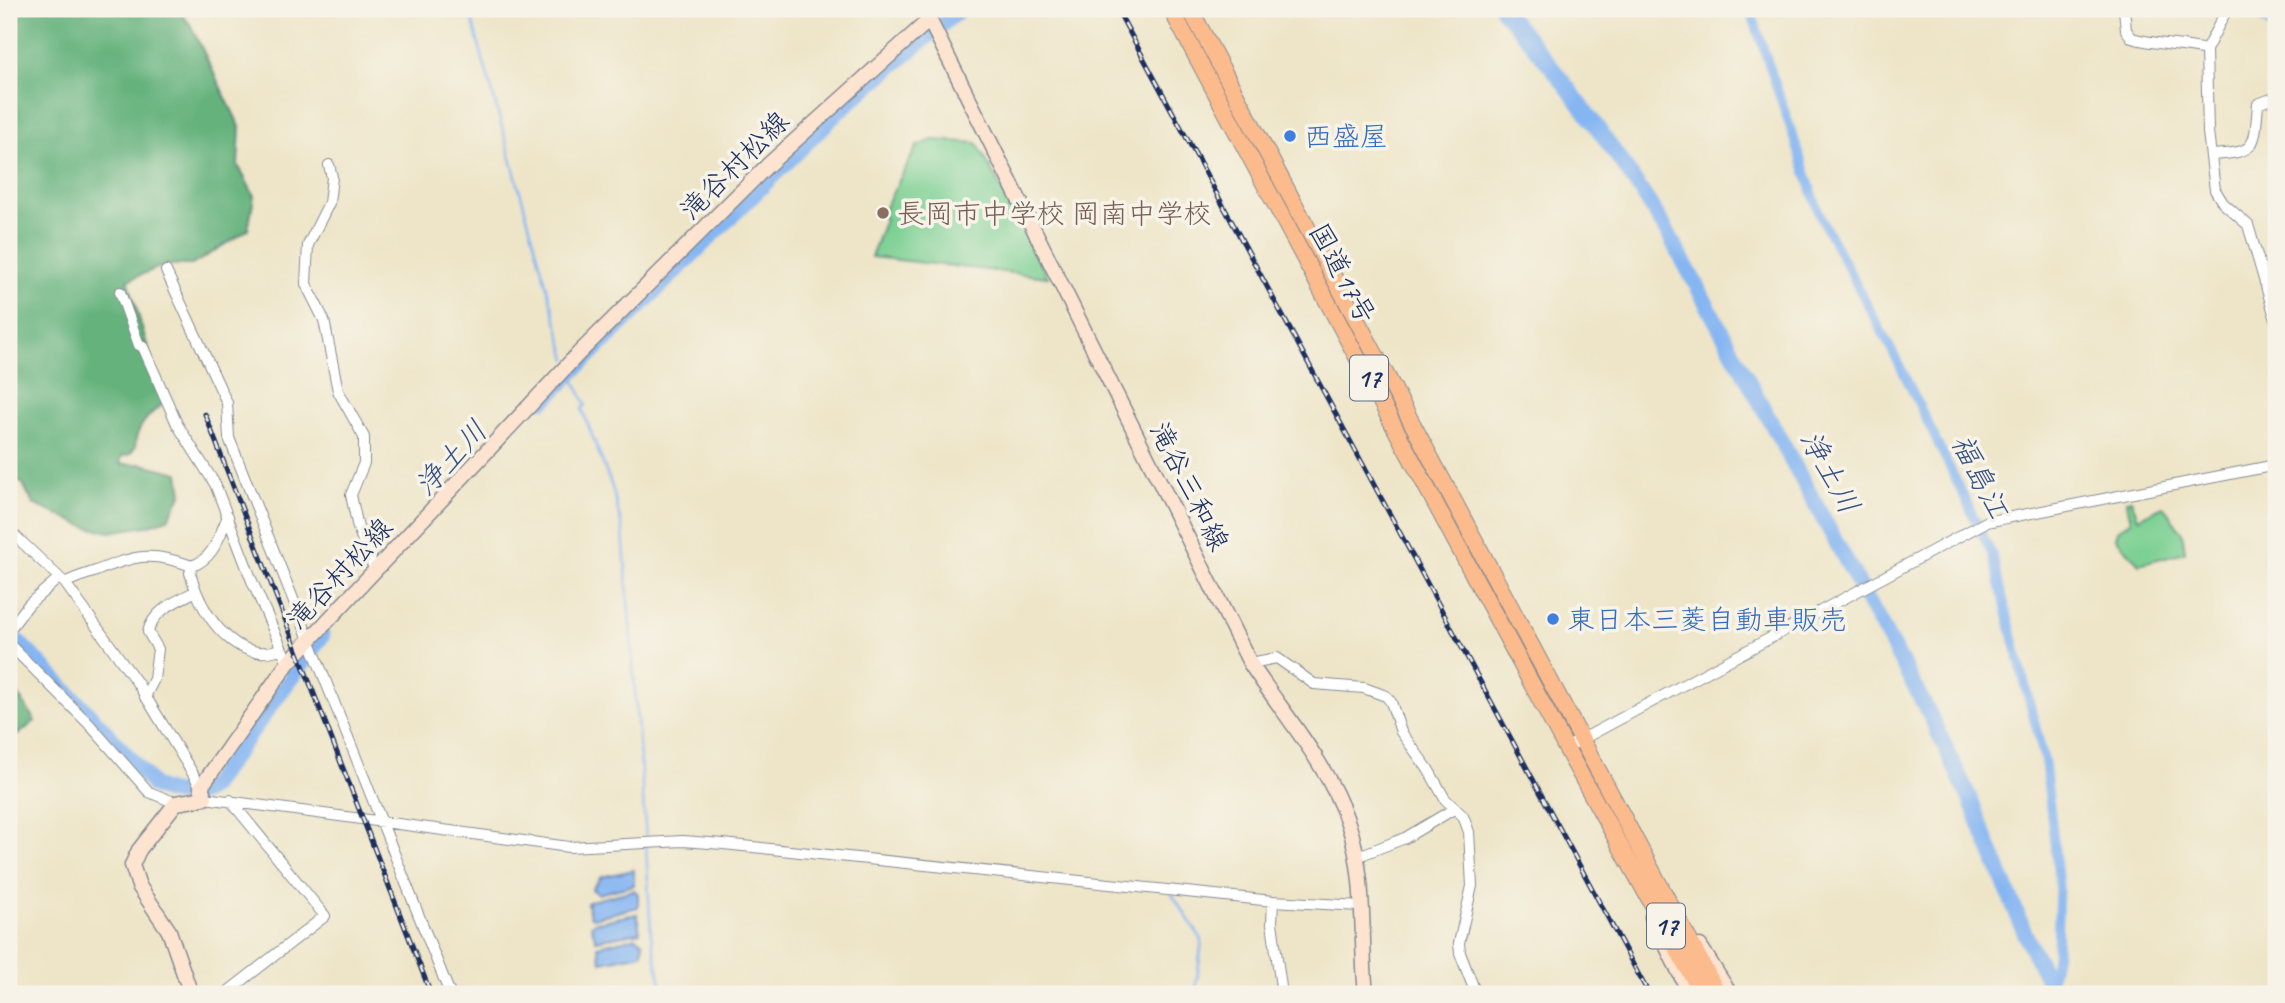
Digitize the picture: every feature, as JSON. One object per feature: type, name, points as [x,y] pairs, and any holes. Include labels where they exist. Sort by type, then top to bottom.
[{"type":"highway","name":"国道17号","points":[[1171,9],[1574,743]]},
{"type":"highway","name":"国道17号","points":[[1190,9],[1574,743]]},
{"type":"highway","name":"17","points":[[1574,743],[1628,859],[1702,994]]},
{"type":"highway","name":"17","points":[[1574,743],[1651,868],[1718,994]]},
{"type":"main road","name":"滝谷三和線","points":[[926,15],[1250,663],[1306,743],[1330,784],[1348,824],[1356,857],[1366,994]]},
{"type":"main road","name":"滝谷村松線","points":[[203,793],[288,663],[309,640],[568,365],[768,165],[926,15]]},
{"type":"main road","points":[[191,994],[169,931],[139,886],[132,865],[139,850],[176,803],[203,793]]},
{"type":"main road","points":[[1628,859],[1651,916],[1690,994]]},
{"type":"main road","points":[[1651,868],[1730,994]]},
{"type":"street","points":[[2124,9],[2126,30],[2132,37],[2158,43],[2188,44],[2206,50]]},
{"type":"street","points":[[2227,9],[2206,50],[2211,155],[2219,198],[2248,225],[2276,320]]},
{"type":"street","points":[[2211,155],[2247,150],[2253,144],[2258,104],[2276,97]]},
{"type":"street","points":[[329,165],[332,177],[329,203],[308,245],[306,284],[324,320],[338,391],[363,437],[364,464],[351,495],[358,528],[375,571]]},
{"type":"street","points":[[166,271],[227,403],[229,438],[450,994]]},
{"type":"street","points":[[120,292],[139,345],[143,347],[177,425],[204,464],[228,516],[280,649],[288,663]]},
{"type":"street","points":[[1574,743],[1986,522],[2276,465]]},
{"type":"street","points":[[9,630],[29,604],[62,580],[122,559],[144,555],[168,557],[192,566],[208,558],[228,516]]},
{"type":"street","points":[[9,530],[62,580],[145,697],[203,793],[230,800],[569,847],[669,841],[723,844],[1273,901],[1360,906]]},
{"type":"street","points":[[192,566],[190,573],[209,619],[229,638],[257,651],[280,649]]},
{"type":"street","points":[[145,697],[154,679],[158,649],[150,641],[150,624],[165,608],[196,591]]},
{"type":"street","points":[[9,644],[83,717],[149,792],[176,803]]},
{"type":"street","points":[[1250,663],[1277,658],[1314,684],[1364,688],[1386,696],[1391,702],[1401,732],[1454,809],[1463,816],[1469,832],[1471,893],[1459,943],[1460,954],[1476,994]]},
{"type":"street","points":[[225,994],[325,916],[230,800]]},
{"type":"street","points":[[1356,857],[1405,838],[1454,809]]},
{"type":"street","points":[[1273,901],[1282,994]]},
{"type":"green space","points":[[9,9],[177,9],[190,24],[240,127],[238,165],[254,196],[248,230],[192,265],[165,265],[128,280],[164,403],[144,422],[137,434],[135,448],[129,455],[122,456],[120,464],[142,464],[179,473],[182,494],[168,519],[146,526],[110,532],[86,527],[33,504],[22,482],[9,483]]},
{"type":"green space","points":[[933,140],[977,143],[1048,277],[871,257],[885,219],[881,215],[917,146]]},
{"type":"green space","points":[[2131,499],[2138,518],[2163,506],[2182,532],[2185,552],[2139,564],[2116,538],[2118,530],[2131,521],[2126,500]]},
{"type":"green space","points":[[9,679],[35,721],[14,738],[9,759]]},
{"type":"water","points":[[634,870],[634,885],[598,894],[592,889],[601,877]]},
{"type":"water","points":[[634,890],[638,894],[638,907],[593,918],[590,916],[587,903]]},
{"type":"water","points":[[637,914],[640,932],[596,940],[591,926],[593,923]]},
{"type":"water","points":[[636,937],[643,943],[642,954],[601,962],[598,946]]},
{"type":"waterway","points":[[469,9],[567,359]]},
{"type":"waterway","name":"浄土川","points":[[544,400],[842,108],[960,9]]},
{"type":"waterway","name":"浄土川","points":[[1502,9],[1590,117],[1668,233],[1929,713],[1969,797],[2029,943],[2055,994]]},
{"type":"waterway","name":"福島江","points":[[1750,9],[1821,218],[1899,364],[1992,554],[2045,763],[2059,885],[2057,951],[2049,994]]},
{"type":"waterway","points":[[2244,9],[2276,32]]},
{"type":"waterway","points":[[569,369],[586,405],[582,409],[612,487],[623,531],[646,839]]},
{"type":"waterway","name":"浄土川","points":[[9,633],[83,708],[154,786],[191,795],[211,787],[322,636]]},
{"type":"waterway","points":[[646,845],[651,934],[663,994]]},
{"type":"waterway","points":[[1172,894],[1202,940],[1195,994]]},
{"type":"railway","points":[[1117,9],[1649,994]]},
{"type":"railway","points":[[205,414],[431,994]]},
{"type":"place","name":"西盛屋","points":[[1290,136]]},
{"type":"place","name":"長岡市中学校 岡南中学校","points":[[883,213]]},
{"type":"place","name":"東日本三菱自動車販売","points":[[1553,619]]}]
